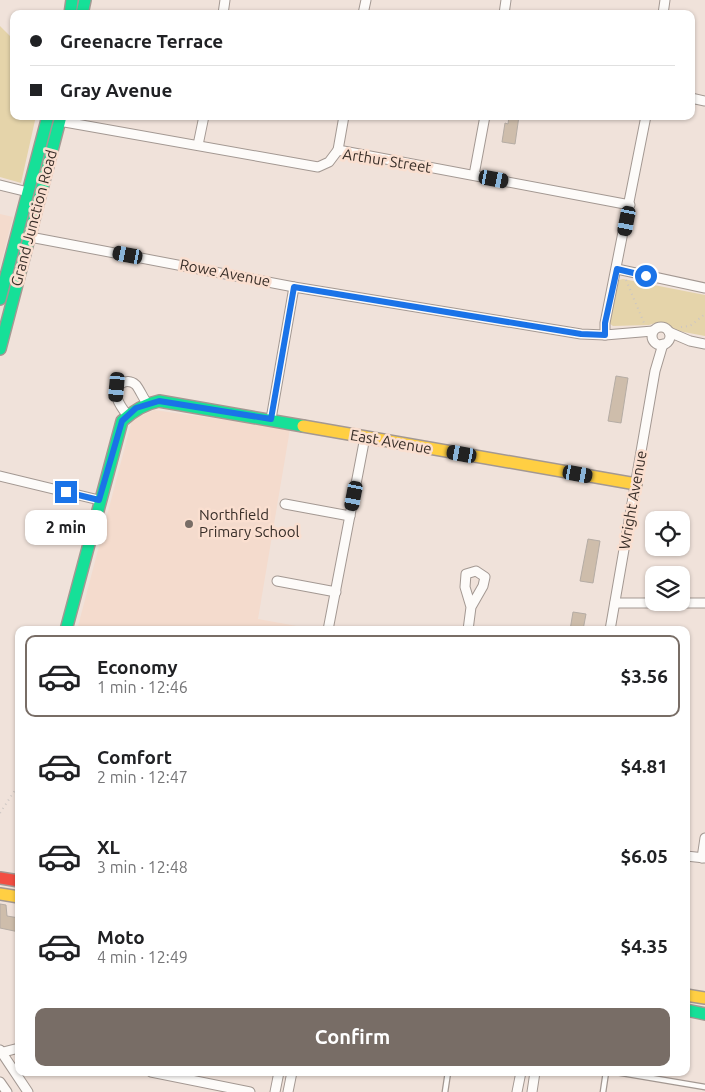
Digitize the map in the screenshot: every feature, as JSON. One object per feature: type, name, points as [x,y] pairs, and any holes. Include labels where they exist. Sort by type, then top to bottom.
[{"type":"main road","name":"Grand Junction Road","points":[[0,299],[47,120]]},
{"type":"main road","name":"Grand Junction Road","points":[[0,349],[5,310],[30,236],[60,120]]},
{"type":"main road","points":[[28,192],[40,196]]},
{"type":"main road","name":"East Avenue","points":[[142,406],[159,401],[636,484]]},
{"type":"main road","points":[[67,626],[99,500],[122,421],[142,406]]},
{"type":"main road","points":[[0,878],[15,880]]},
{"type":"main road","points":[[0,894],[15,896]]},
{"type":"main road","points":[[690,996],[705,998]]},
{"type":"main road","points":[[690,1011],[705,1014]]},
{"type":"street","name":"Arthur Street","points":[[65,120],[318,167],[329,162],[338,150],[630,205]]},
{"type":"street","points":[[198,145],[203,120]]},
{"type":"street","points":[[338,150],[343,120]]},
{"type":"street","points":[[474,175],[484,120]]},
{"type":"street","points":[[605,335],[605,323],[630,205],[645,120]]},
{"type":"street","points":[[0,185],[28,192]]},
{"type":"street","name":"Rowe Avenue","points":[[30,236],[294,287],[581,334],[629,334],[658,340],[690,341],[705,344]]},
{"type":"street","points":[[617,269],[705,288]]},
{"type":"street","points":[[271,419],[294,287]]},
{"type":"street","name":"Rowe Avenue","points":[[658,340],[662,327],[690,341]]},
{"type":"street","name":"Wright Avenue","points":[[611,626],[655,371],[658,340],[673,332]]},
{"type":"street","points":[[128,416],[116,397],[117,387],[121,382],[127,381],[135,384],[142,406]]},
{"type":"street","points":[[329,626],[365,437]]},
{"type":"street","points":[[0,476],[99,500]]},
{"type":"street","points":[[285,504],[350,516]]},
{"type":"street","points":[[277,581],[336,592]]},
{"type":"street","points":[[615,603],[705,603]]},
{"type":"street","points":[[469,626],[472,607]]},
{"type":"street","points":[[690,856],[704,858],[705,838]]},
{"type":"street","points":[[15,1049],[1,1052],[15,1073]]},
{"type":"street","points":[[17,1076],[28,1092]]},
{"type":"street","points":[[171,1076],[250,1092]]},
{"type":"street","points":[[275,1092],[278,1076]]},
{"type":"street","points":[[288,1092],[291,1076]]},
{"type":"street","points":[[517,1092],[520,1076]]},
{"type":"street","points":[[532,1092],[534,1076]]},
{"type":"street","points":[[0,1082],[7,1092]]},
{"type":"lane","points":[[445,1092],[447,1076]]},
{"type":"lane","points":[[603,1092],[605,1076]]},
{"type":"lane","points":[[640,1076],[705,1087]]},
{"type":"path","points":[[626,280],[625,283],[644,322],[644,326]]},
{"type":"path","points":[[673,332],[678,327],[690,326],[705,314]]},
{"type":"path","points":[[0,814],[15,790]]},
{"type":"shaded area","points":[[0,26],[10,36],[10,120],[35,120],[21,183],[0,177]]},
{"type":"shaded area","points":[[0,214],[13,217],[0,267]]},
{"type":"shaded area","points":[[623,279],[705,295],[705,336],[673,330],[659,322],[649,325],[613,326],[609,323],[616,284],[619,280]]},
{"type":"shaded area","name":"Northfield Primary School","points":[[154,410],[290,429],[258,619],[297,626],[78,626],[132,420]]},
{"type":"building","points":[[508,120],[518,120],[515,144],[502,142],[505,123],[508,124]]},
{"type":"building","points":[[616,376],[628,378],[621,423],[608,421]]},
{"type":"building","points":[[588,539],[600,541],[593,583],[580,581]]},
{"type":"building","points":[[573,612],[586,614],[584,626],[571,626]]},
{"type":"building","points":[[0,904],[6,905],[7,916],[15,917],[15,931],[0,928]]},
{"type":"traffic: fast","points":[[71,10],[72,0]]},
{"type":"traffic: fast","points":[[83,10],[85,0]]},
{"type":"traffic: fast","points":[[0,299],[47,120]]},
{"type":"traffic: fast","points":[[0,349],[60,120]]},
{"type":"traffic: fast","points":[[67,626],[122,421],[126,417],[144,406],[159,401],[303,426]]},
{"type":"traffic: fast","points":[[690,1011],[705,1014]]},
{"type":"traffic: slow","points":[[303,426],[636,484]]},
{"type":"traffic: slow","points":[[0,894],[15,896]]},
{"type":"traffic: slow","points":[[690,996],[705,998]]},
{"type":"traffic: jam","points":[[0,878],[15,880]]},
{"type":"place","name":"Northfield Primary School","points":[[189,524]]},
{"type":"route","points":[[66,492],[99,500],[122,421],[136,408],[147,403],[159,401],[271,419],[294,287],[581,334],[605,335],[605,323],[617,269],[646,276]]}]
